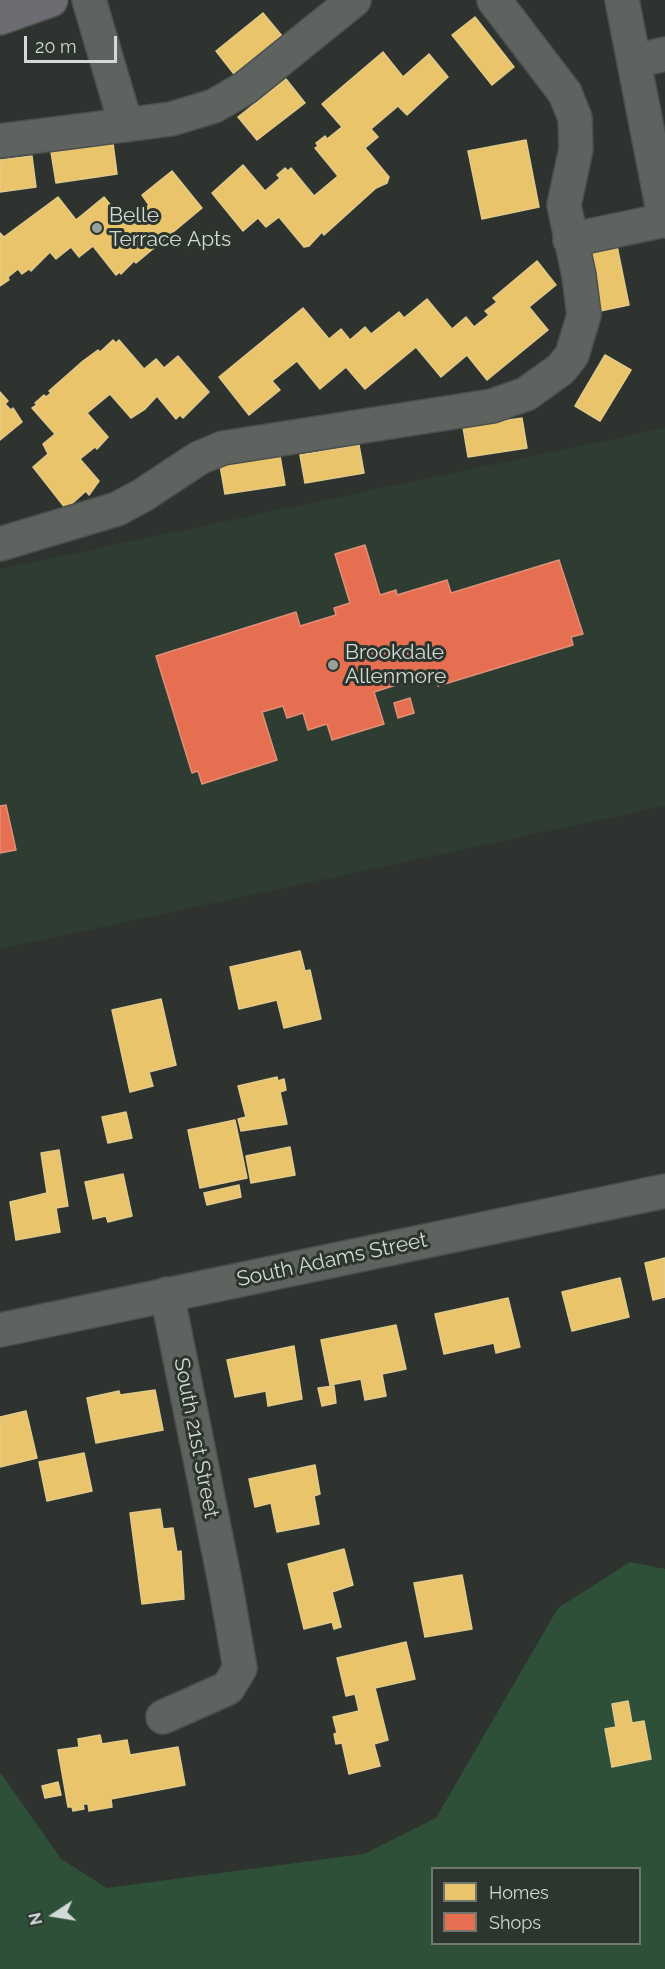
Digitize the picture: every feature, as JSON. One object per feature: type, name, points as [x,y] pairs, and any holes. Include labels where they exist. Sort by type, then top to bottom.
[{"type":"main road","points":[[0,18],[40,2]]},
{"type":"street","points":[[89,0],[126,125]]},
{"type":"street","points":[[0,141],[126,125],[193,113],[233,96],[354,0]]},
{"type":"street","points":[[0,544],[117,508],[143,495],[199,458],[223,448],[466,411],[526,394],[561,369],[572,356],[584,315],[583,298],[570,240],[565,195],[576,149],[575,118],[565,93],[495,0]]},
{"type":"street","points":[[570,240],[664,211],[622,0]]},
{"type":"street","points":[[634,61],[665,54]]},
{"type":"street","name":"South Adams Street","points":[[0,1330],[665,1191]]},
{"type":"street","name":"South 21st Street","points":[[163,1717],[200,1703],[228,1688],[240,1668],[167,1294]]},
{"type":"shaded area","points":[[665,428],[665,806],[0,949],[0,569]]},
{"type":"green space","points":[[630,1562],[665,1569],[665,1969],[0,1969],[0,1772],[61,1859],[107,1888],[364,1854],[436,1818],[558,1608]]},
{"type":"building: Homes","points":[[263,13],[282,36],[234,74],[216,51]]},
{"type":"building: Homes","points":[[475,17],[514,67],[492,85],[452,35]]},
{"type":"building: Homes","points":[[383,52],[403,77],[429,54],[448,77],[407,115],[398,106],[371,129],[378,137],[365,148],[389,177],[387,183],[376,188],[324,235],[322,232],[309,246],[304,247],[279,217],[266,227],[258,218],[243,231],[212,193],[243,165],[265,191],[280,178],[277,175],[285,168],[288,171],[291,168],[314,196],[338,176],[315,148],[318,146],[316,143],[325,136],[327,139],[342,127],[322,104]]},
{"type":"building: Homes","points":[[286,79],[305,103],[257,140],[238,117]]},
{"type":"building: Homes","points":[[526,140],[539,207],[482,219],[468,151]]},
{"type":"building: Homes","points":[[113,143],[117,174],[56,183],[51,152]]},
{"type":"building: Homes","points":[[32,156],[36,187],[0,192],[0,160]]},
{"type":"building: Homes","name":"Belle Terrace Apts","points":[[172,171],[202,208],[136,263],[134,261],[121,274],[120,272],[116,275],[93,246],[79,257],[71,247],[56,259],[50,252],[31,271],[29,269],[22,274],[18,269],[8,277],[9,280],[0,286],[0,233],[4,237],[58,197],[76,220],[104,197],[125,223],[149,205],[142,195]]},
{"type":"building: Homes","points":[[617,246],[629,305],[600,311],[588,251]]},
{"type":"building: Homes","points":[[537,261],[556,285],[529,307],[548,330],[487,380],[467,355],[441,377],[416,347],[365,389],[346,367],[320,389],[297,361],[272,381],[280,390],[249,415],[219,377],[303,308],[329,339],[341,329],[350,340],[365,327],[371,334],[399,312],[404,318],[427,299],[452,329],[466,317],[474,327],[489,315],[485,311],[497,302],[493,298]]},
{"type":"building: Homes","points":[[113,340],[116,343],[119,340],[144,369],[156,359],[164,368],[178,356],[209,392],[183,418],[180,415],[176,419],[157,396],[145,409],[131,418],[110,394],[87,413],[108,437],[97,449],[95,447],[80,459],[99,481],[89,495],[86,491],[66,509],[33,467],[48,454],[43,444],[55,434],[32,408],[44,395],[46,397],[51,393],[49,391],[83,361],[98,350],[100,352]]},
{"type":"building: Homes","points":[[605,355],[631,370],[600,421],[575,406]]},
{"type":"building: Homes","points":[[0,392],[8,401],[5,404],[11,410],[13,408],[22,422],[0,440]]},
{"type":"building: Homes","points":[[522,418],[527,448],[468,457],[463,427]]},
{"type":"building: Homes","points":[[359,445],[364,473],[305,483],[300,455]]},
{"type":"building: Homes","points":[[280,456],[285,485],[225,494],[220,465]]},
{"type":"building: Homes","points":[[300,951],[305,971],[310,970],[321,1019],[284,1028],[277,1000],[239,1009],[230,967]]},
{"type":"building: Homes","points":[[161,999],[176,1065],[149,1072],[153,1086],[130,1092],[112,1010]]},
{"type":"building: Homes","points":[[277,1077],[278,1081],[284,1079],[286,1090],[280,1092],[287,1124],[241,1131],[238,1119],[246,1117],[238,1086]]},
{"type":"building: Homes","points":[[126,1112],[132,1138],[108,1143],[102,1117]]},
{"type":"building: Homes","points":[[235,1120],[247,1178],[200,1188],[188,1130]]},
{"type":"building: Homes","points":[[290,1147],[295,1175],[251,1183],[246,1156]]},
{"type":"building: Homes","points":[[59,1150],[68,1206],[56,1208],[60,1232],[16,1240],[10,1202],[47,1193],[41,1153]]},
{"type":"building: Homes","points":[[123,1174],[132,1216],[108,1222],[106,1216],[93,1219],[85,1182]]},
{"type":"building: Homes","points":[[239,1185],[241,1197],[207,1205],[204,1193]]},
{"type":"building: Homes","points":[[665,1258],[665,1297],[653,1300],[645,1263]]},
{"type":"building: Homes","points":[[620,1278],[629,1317],[572,1331],[562,1292]]},
{"type":"building: Homes","points":[[508,1298],[520,1347],[496,1353],[494,1343],[444,1354],[435,1314]]},
{"type":"building: Homes","points":[[396,1325],[406,1369],[382,1374],[386,1396],[365,1400],[361,1379],[330,1385],[321,1340]]},
{"type":"building: Homes","points":[[294,1346],[302,1399],[268,1406],[266,1391],[235,1397],[227,1360]]},
{"type":"building: Homes","points":[[334,1386],[336,1403],[322,1406],[318,1388]]},
{"type":"building: Homes","points":[[155,1390],[163,1430],[96,1443],[87,1398],[119,1391],[120,1395]]},
{"type":"building: Homes","points":[[26,1411],[37,1458],[0,1467],[0,1417]]},
{"type":"building: Homes","points":[[84,1453],[92,1491],[47,1501],[39,1462]]},
{"type":"building: Homes","points":[[315,1465],[320,1494],[314,1496],[319,1524],[277,1532],[271,1503],[255,1507],[249,1479]]},
{"type":"building: Homes","points":[[160,1509],[163,1529],[173,1528],[177,1552],[181,1551],[184,1599],[142,1604],[130,1513]]},
{"type":"building: Homes","points":[[344,1549],[353,1585],[332,1592],[341,1627],[334,1629],[332,1622],[304,1629],[288,1564]]},
{"type":"building: Homes","points":[[462,1575],[472,1629],[425,1637],[414,1583]]},
{"type":"building: Homes","points":[[406,1642],[415,1679],[375,1688],[388,1740],[374,1744],[380,1766],[349,1774],[342,1743],[336,1744],[334,1734],[337,1733],[333,1717],[359,1711],[355,1694],[346,1696],[337,1658]]},
{"type":"building: Homes","points":[[628,1701],[632,1723],[644,1721],[651,1759],[612,1767],[605,1729],[616,1727],[612,1704]]},
{"type":"building: Homes","points":[[100,1735],[102,1744],[127,1740],[130,1755],[178,1747],[185,1785],[111,1799],[112,1807],[89,1811],[88,1804],[83,1804],[84,1809],[73,1811],[72,1807],[68,1807],[58,1750],[79,1747],[78,1739]]},
{"type":"building: Homes","points":[[58,1782],[61,1795],[45,1798],[42,1786]]},
{"type":"building: Shops","name":"Brookdale Allenmore","points":[[365,545],[380,595],[396,590],[397,595],[447,580],[451,593],[559,560],[583,634],[571,637],[573,645],[438,686],[434,673],[374,692],[384,724],[332,740],[327,724],[308,730],[303,713],[287,718],[283,706],[262,712],[277,760],[202,784],[198,771],[192,773],[156,656],[296,612],[300,626],[336,615],[334,608],[350,603],[335,554]]},
{"type":"building: Shops","points":[[410,698],[414,713],[398,718],[394,703]]},
{"type":"building: Shops","points":[[6,805],[16,850],[0,853],[0,806]]},
{"type":"place","name":"Belle Terrace Apts","points":[[97,228]]},
{"type":"place","name":"Brookdale Allenmore","points":[[333,665]]}]
